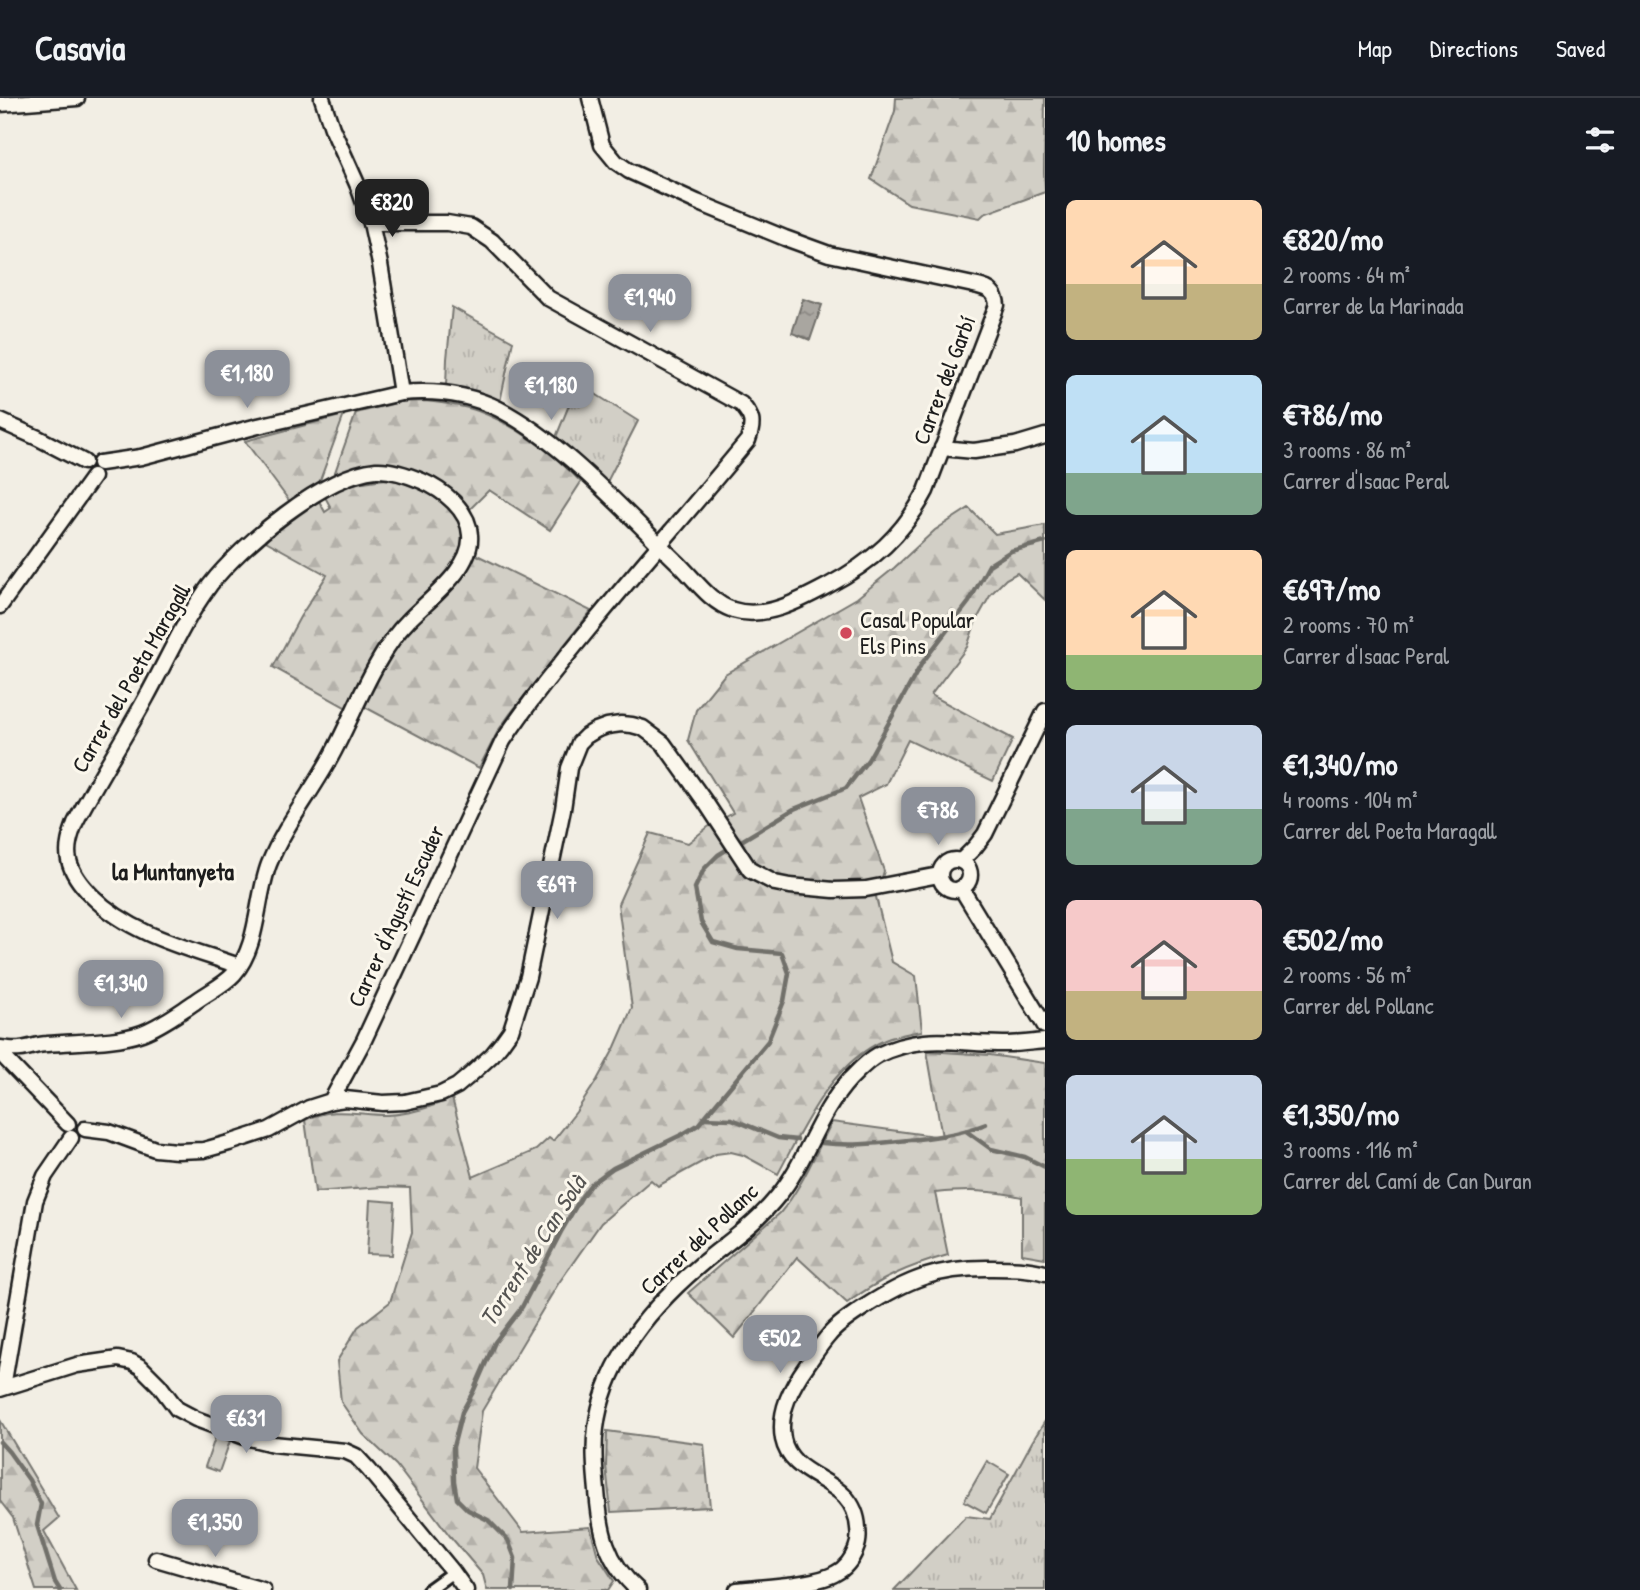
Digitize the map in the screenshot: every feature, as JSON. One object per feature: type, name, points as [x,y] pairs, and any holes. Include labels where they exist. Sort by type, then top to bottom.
[{"type":"street","points":[[0,104],[78,98]]},
{"type":"street","points":[[322,98],[371,223],[401,393]]},
{"type":"street","name":"Carrer del Garbí","points":[[100,463],[141,457],[258,426],[401,393],[419,391],[455,395],[500,410],[562,452],[713,599],[731,609],[746,612],[765,611],[800,601],[858,569],[894,537],[914,513],[926,491],[997,305],[993,292],[978,286],[829,254],[697,202],[629,171],[616,162],[602,145],[590,98]]},
{"type":"street","name":"Carrer d'Agustí Escuder","points":[[331,1101],[364,1040],[503,741],[562,661],[748,440],[752,429],[752,420],[741,404],[548,298],[492,241],[471,226],[447,223],[371,223]]},
{"type":"street","points":[[0,421],[84,462]]},
{"type":"street","points":[[942,448],[974,451],[1015,445],[1045,436]]},
{"type":"street","points":[[0,606],[100,471],[100,463],[92,458],[84,462]]},
{"type":"street","points":[[84,462],[85,474],[93,477]]},
{"type":"street","name":"Carrer del Poeta Maragall","points":[[0,1051],[18,1050],[38,1044],[123,1038],[142,1033],[156,1027],[233,975],[239,966],[248,951],[270,862],[335,751],[379,660],[405,624],[454,574],[468,553],[470,533],[464,515],[450,499],[416,478],[392,470],[374,470],[328,487],[265,529],[226,565],[190,614],[75,822],[68,845],[69,860],[76,877],[97,901],[128,925],[239,966]]},
{"type":"street","points":[[961,861],[985,834],[1045,711]]},
{"type":"street","points":[[466,1590],[369,1470],[356,1456],[345,1451],[293,1446],[245,1437],[196,1419],[177,1409],[141,1367],[118,1359],[77,1365],[2,1388],[36,1200],[45,1176],[70,1131],[78,1121],[85,1129],[109,1132],[155,1149],[177,1152],[204,1150],[269,1130],[309,1108],[331,1101],[345,1099],[405,1102],[441,1094],[457,1086],[492,1055],[511,1030],[528,978],[563,810],[569,768],[579,743],[586,736],[607,726],[621,724],[643,728],[663,743],[750,870],[775,883],[834,890],[866,889],[939,875]]},
{"type":"street","points":[[948,861],[961,861],[970,870],[966,885],[953,890],[944,886],[939,875],[948,861]]},
{"type":"street","points":[[961,888],[1045,1026]]},
{"type":"street","name":"Carrer del Pollanc","points":[[638,1590],[625,1579],[607,1550],[598,1512],[594,1447],[596,1424],[609,1383],[616,1366],[639,1329],[670,1293],[741,1235],[780,1194],[827,1109],[858,1070],[876,1056],[914,1043],[939,1040],[1008,1044],[1045,1041]]},
{"type":"street","points":[[0,1051],[70,1131]]},
{"type":"street","points":[[737,1590],[825,1578],[844,1568],[857,1546],[858,1520],[853,1507],[839,1490],[801,1467],[786,1447],[783,1433],[786,1403],[791,1391],[831,1332],[883,1295],[905,1283],[934,1273],[963,1268],[1013,1268],[1045,1273]]},
{"type":"street","points":[[156,1559],[263,1590]]},
{"type":"street","points":[[428,1590],[453,1572]]},
{"type":"green space","points":[[896,98],[1045,98],[1045,192],[984,214],[980,218],[909,204],[871,179],[895,111]]},
{"type":"green space","points":[[452,307],[513,341],[500,402],[475,392],[446,386]]},
{"type":"green space","points":[[578,383],[638,421],[607,482],[556,437]]},
{"type":"green space","points":[[425,401],[472,409],[506,424],[546,450],[581,482],[550,530],[489,490],[469,510],[440,483],[408,468],[372,465],[334,475],[356,413],[400,402]]},
{"type":"green space","points":[[344,415],[319,483],[290,502],[245,441]]},
{"type":"green space","points":[[386,479],[411,485],[439,500],[459,521],[464,534],[463,547],[453,566],[392,630],[371,662],[347,708],[273,667],[327,575],[264,540],[319,501],[325,512],[331,508],[325,497],[334,492],[354,484]]},
{"type":"green space","points":[[969,508],[995,534],[1045,525],[1045,600],[1017,573],[1006,579],[991,594],[976,621],[967,647],[931,695],[1013,739],[993,781],[908,740],[886,784],[858,798],[884,871],[876,897],[892,962],[916,976],[922,1031],[885,1040],[866,1050],[849,1064],[821,1098],[778,1174],[743,1155],[731,1152],[716,1154],[658,1186],[651,1180],[601,1223],[558,1284],[482,1411],[474,1468],[523,1532],[590,1527],[598,1556],[614,1581],[608,1590],[487,1590],[483,1575],[396,1465],[363,1434],[341,1402],[337,1361],[358,1327],[390,1302],[412,1232],[410,1188],[382,1187],[315,1192],[305,1120],[336,1112],[387,1115],[404,1113],[452,1098],[473,1177],[536,1150],[549,1138],[553,1141],[597,1080],[632,1008],[618,904],[650,833],[688,843],[708,827],[733,813],[688,740],[696,710],[725,674],[857,598],[935,530]]},
{"type":"green space","points":[[475,554],[591,611],[510,714],[479,768],[363,706],[404,636],[455,583]]},
{"type":"green space","points":[[927,1051],[990,1055],[1045,1063],[1045,1258],[1022,1254],[1022,1197],[979,1191],[935,1193],[948,1255],[896,1274],[847,1303],[797,1257],[734,1338],[688,1293],[780,1213],[802,1181],[832,1122],[942,1137]]},
{"type":"green space","points":[[370,1200],[395,1202],[392,1255],[367,1254]]},
{"type":"green space","points":[[0,1420],[59,1518],[44,1531],[76,1590],[36,1590],[13,1518],[0,1501]]},
{"type":"green space","points":[[1045,1421],[1045,1590],[894,1590],[966,1516],[990,1519]]},
{"type":"green space","points":[[607,1431],[704,1444],[710,1507],[611,1512],[606,1466]]},
{"type":"green space","points":[[216,1435],[230,1441],[219,1472],[205,1467]]},
{"type":"green space","points":[[987,1461],[1009,1474],[986,1513],[964,1501]]},
{"type":"water","points":[[803,299],[822,305],[810,340],[792,333]]},
{"type":"waterway","name":"Torrent de Can Solà","points":[[513,1590],[515,1558],[508,1540],[488,1520],[468,1510],[457,1499],[453,1447],[462,1412],[495,1342],[522,1307],[562,1230],[591,1184],[613,1168],[698,1125],[768,1041],[784,1001],[789,973],[782,953],[738,949],[713,942],[701,922],[695,888],[704,869],[718,855],[794,809],[846,788],[868,760],[922,663],[969,602],[989,565],[1011,551],[1045,542]]},
{"type":"waterway","points":[[704,1118],[732,1119],[778,1138],[797,1140]]},
{"type":"waterway","points":[[822,1143],[860,1144],[921,1139],[986,1124]]},
{"type":"waterway","points":[[966,1131],[991,1149],[1025,1157],[1045,1167]]},
{"type":"waterway","points":[[0,1442],[29,1480],[41,1504],[37,1525],[60,1590]]},
{"type":"place","name":"Casal Popular Els Pins","points":[[846,633]]},
{"type":"district","name":"la Muntanyeta","points":[[173,872]]}]
